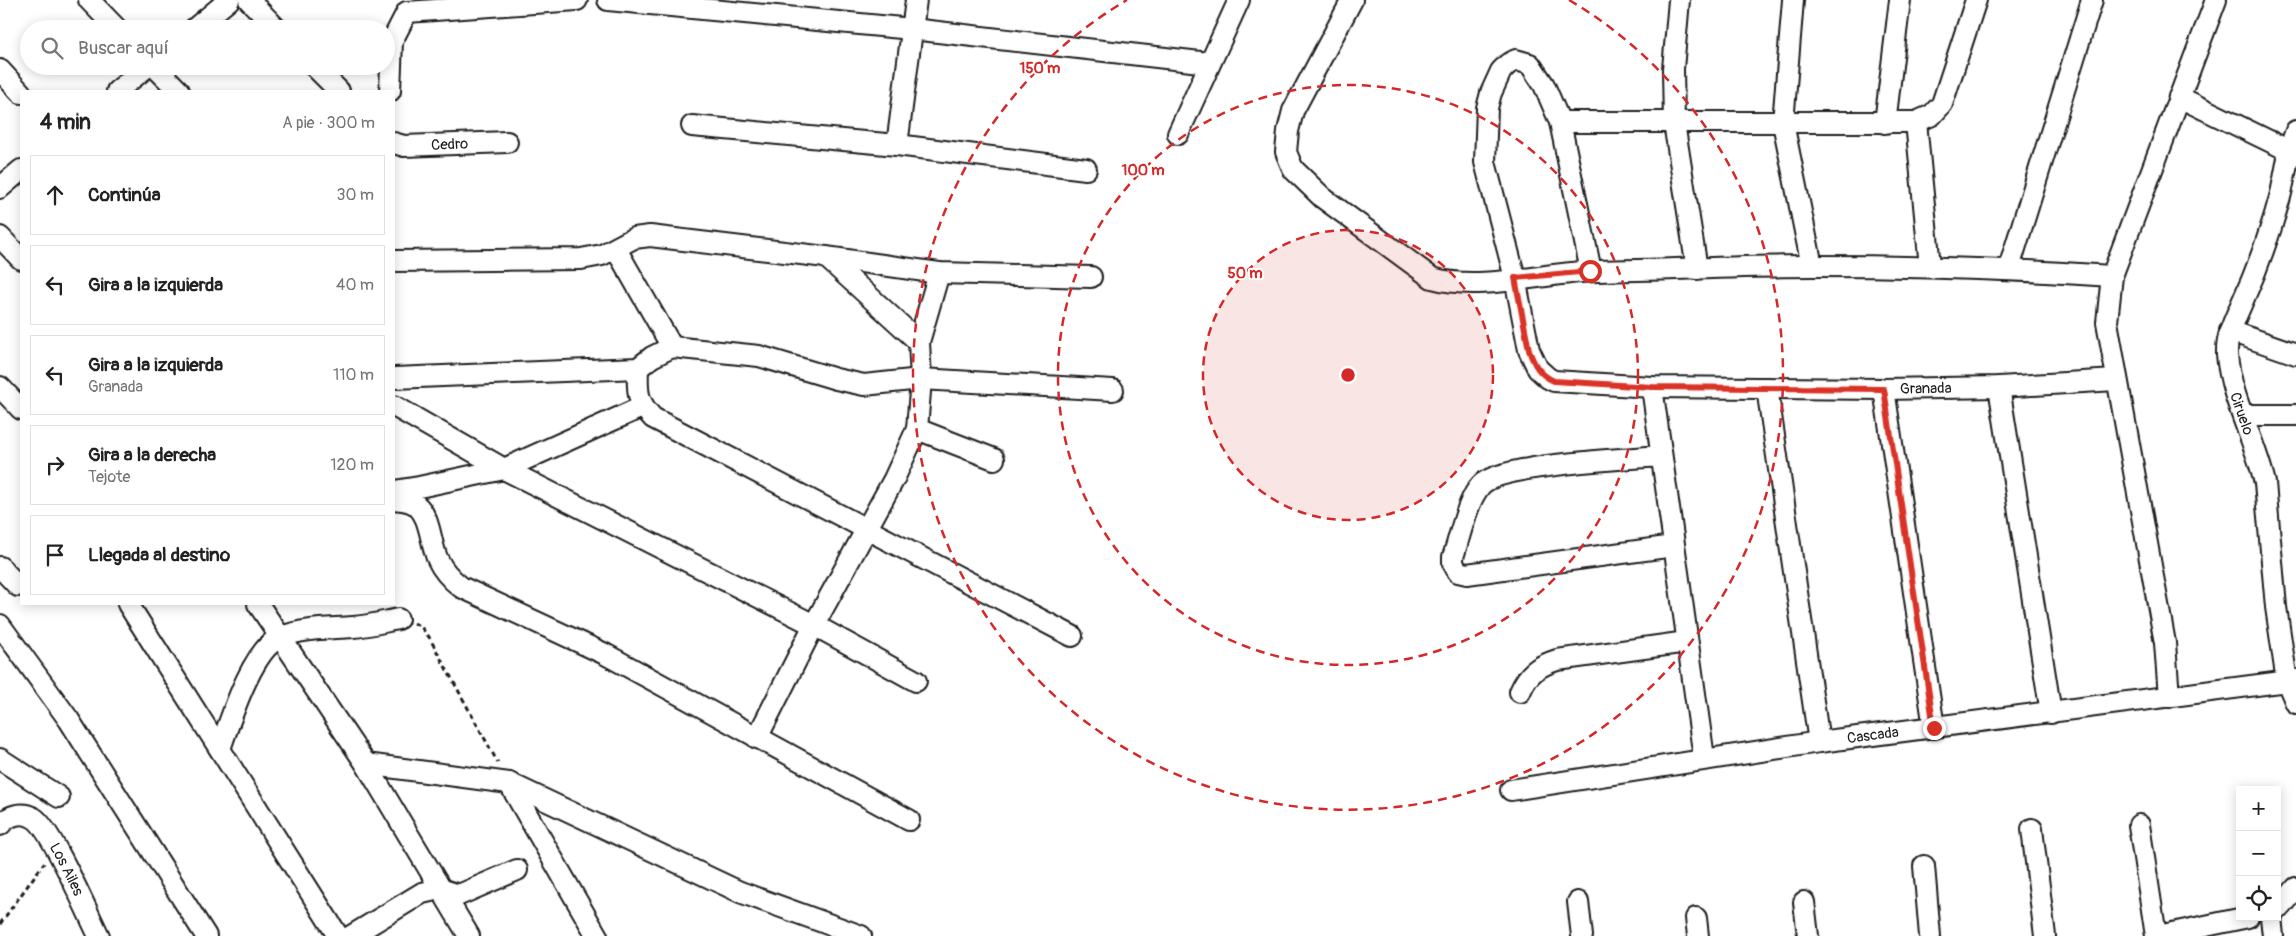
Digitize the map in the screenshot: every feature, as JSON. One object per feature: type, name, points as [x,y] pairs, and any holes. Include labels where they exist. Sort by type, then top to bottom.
[{"type":"street","points":[[89,0],[108,20]]},
{"type":"street","points":[[205,20],[230,0]]},
{"type":"street","points":[[249,0],[268,20]]},
{"type":"street","points":[[608,0],[912,29],[1209,63]]},
{"type":"street","points":[[897,145],[916,0]]},
{"type":"street","points":[[1178,134],[1239,0]]},
{"type":"street","points":[[1352,0],[1293,111],[1288,131],[1286,152],[1294,168],[1323,198],[1432,278],[1449,283],[1470,284],[1590,271],[1812,266],[2009,268],[2112,276]]},
{"type":"street","points":[[1679,0],[1672,69],[1674,123],[1697,269]]},
{"type":"street","points":[[1794,0],[1783,123],[1812,266]]},
{"type":"street","points":[[1885,123],[1900,0]]},
{"type":"street","points":[[1560,122],[1916,122],[1932,115],[1942,104],[1976,0]]},
{"type":"street","points":[[2009,268],[2092,0]]},
{"type":"street","points":[[2170,697],[2165,643],[2107,322],[2112,276],[2216,0]]},
{"type":"street","points":[[395,30],[402,6],[567,1]]},
{"type":"street","points":[[1515,278],[1486,162],[1487,108],[1496,78],[1508,64],[1516,60],[1530,64],[1544,85],[1560,122],[1590,271]]},
{"type":"street","points":[[0,70],[20,92]]},
{"type":"street","points":[[118,90],[137,75]]},
{"type":"street","points":[[163,75],[178,90]]},
{"type":"street","points":[[323,75],[337,90]]},
{"type":"street","points":[[390,90],[391,75]]},
{"type":"street","points":[[2179,97],[2293,153]]},
{"type":"street","points":[[1916,122],[1930,267]]},
{"type":"street","points":[[692,126],[897,145],[1086,169]]},
{"type":"street","name":"Ciruelo","points":[[2296,131],[2293,153],[2257,270],[2230,330],[2227,355],[2234,389],[2265,483],[2276,607],[2296,703]]},
{"type":"street","name":"Cedro","points":[[395,143],[404,146],[507,142]]},
{"type":"street","points":[[0,188],[20,171]]},
{"type":"street","points":[[395,261],[581,259],[602,255],[634,238],[650,236],[826,257],[939,273],[1091,277]]},
{"type":"street","points":[[0,237],[20,258]]},
{"type":"street","points":[[616,248],[672,347]]},
{"type":"street","points":[[826,257],[919,342]]},
{"type":"street","points":[[757,738],[814,625],[894,479],[917,429],[921,379],[919,342],[939,273]]},
{"type":"street","name":"Granada","points":[[1515,278],[1531,355],[1542,374],[1554,381],[1652,387],[1884,389],[2000,387],[2116,380]]},
{"type":"street","points":[[2230,330],[2296,354]]},
{"type":"street","points":[[395,378],[638,368],[652,357],[672,347],[760,356],[836,379],[864,385],[921,379],[1113,390]]},
{"type":"street","points":[[638,368],[637,388],[642,407],[653,418],[1072,636]]},
{"type":"street","points":[[0,386],[20,408]]},
{"type":"street","points":[[1652,387],[1704,758]]},
{"type":"street","points":[[2000,387],[2051,712]]},
{"type":"street","points":[[1768,388],[1819,742]]},
{"type":"street","points":[[1884,389],[1934,728]]},
{"type":"street","points":[[395,407],[504,469],[814,625],[916,681]]},
{"type":"street","points":[[395,491],[504,469],[642,407]]},
{"type":"street","points":[[2244,415],[2296,415]]},
{"type":"street","points":[[917,429],[994,459]]},
{"type":"street","points":[[1661,456],[1520,469],[1488,478],[1474,495],[1453,557],[1453,563],[1458,572],[1467,574],[1674,546]]},
{"type":"street","points":[[395,499],[410,502],[421,511],[438,560],[452,580],[461,587],[605,654],[909,820]]},
{"type":"street","points":[[0,567],[13,587]]},
{"type":"street","points":[[129,605],[338,936]]},
{"type":"street","points":[[259,605],[366,764],[469,936]]},
{"type":"street","points":[[220,749],[241,692],[253,668],[266,648],[279,637],[309,630],[354,627],[398,619]]},
{"type":"street","points":[[0,625],[70,720],[206,936]]},
{"type":"street","points":[[1520,692],[1529,674],[1542,665],[1557,660],[1687,642]]},
{"type":"street","name":"Cascada","points":[[1511,790],[1704,758],[2291,681]]},
{"type":"street","points":[[0,759],[59,797]]},
{"type":"street","points":[[366,764],[509,783],[740,892],[861,936]]},
{"type":"street","points":[[509,783],[597,936]]},
{"type":"street","name":"Los Ailes","points":[[0,825],[6,818],[22,814],[36,819],[56,846],[99,936]]},
{"type":"street","points":[[2139,825],[2157,936],[2236,920]]},
{"type":"street","points":[[2032,829],[2045,936]]},
{"type":"street","points":[[1924,866],[1930,936]]},
{"type":"street","points":[[351,936],[422,893],[440,889],[459,895],[517,870]]},
{"type":"street","points":[[2281,907],[2296,888]]},
{"type":"street","points":[[1578,902],[1582,936]]},
{"type":"street","points":[[1804,902],[1808,936]]},
{"type":"street","points":[[2271,921],[2273,936]]},
{"type":"path","points":[[398,619],[410,621],[420,627],[429,637],[509,783]]},
{"type":"path","points":[[0,924],[56,846]]},
{"type":"route","points":[[1590,271],[1515,278],[1529,350],[1542,374],[1554,381],[1652,387],[1884,389],[1934,728]]}]
